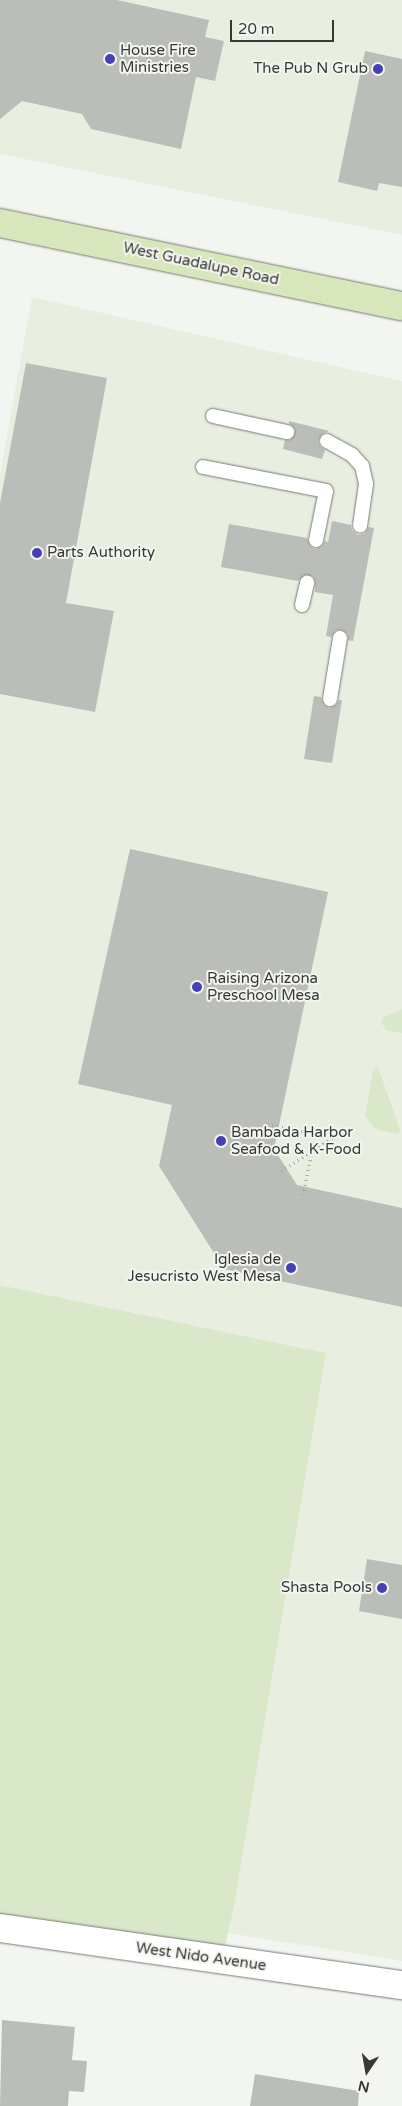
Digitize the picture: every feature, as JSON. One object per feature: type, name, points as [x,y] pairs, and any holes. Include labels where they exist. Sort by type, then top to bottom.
[{"type":"main road","name":"West Guadalupe Road","points":[[0,223],[402,306]]},
{"type":"street","name":"West Nido Avenue","points":[[0,1928],[402,1985]]},
{"type":"lane","points":[[213,416],[287,432]]},
{"type":"lane","points":[[326,441],[352,455],[362,466],[366,484],[360,526]]},
{"type":"lane","points":[[203,467],[326,491],[316,540]]},
{"type":"lane","points":[[302,605],[307,583]]},
{"type":"lane","points":[[330,699],[340,638]]},
{"type":"path","points":[[272,1125],[334,1137],[281,1171]]},
{"type":"path","points":[[303,1195],[312,1150]]},
{"type":"shaded area","points":[[0,0],[402,0],[402,235],[0,154]]},
{"type":"shaded area","points":[[32,297],[402,381],[402,1961],[228,1933],[326,1353],[0,1285],[0,474]]},
{"type":"green space","points":[[402,1009],[402,1033],[386,1030],[381,1022],[383,1017]]},
{"type":"green space","points":[[378,1067],[400,1130],[399,1134],[374,1128],[365,1116],[373,1070]]},
{"type":"green space","points":[[0,1285],[326,1353],[234,1906],[222,1960],[0,1928]]},
{"type":"building","name":"House Fire Ministries","points":[[0,0],[117,0],[209,20],[205,37],[224,41],[215,81],[196,77],[181,149],[91,129],[82,114],[22,101],[0,119]]},
{"type":"building","points":[[365,51],[402,59],[402,187],[379,183],[377,191],[338,182]]},
{"type":"building","name":"Parts Authority","points":[[26,363],[107,378],[66,603],[114,611],[95,712],[0,694],[0,503]]},
{"type":"building","points":[[289,421],[329,431],[322,434],[318,441],[325,450],[322,459],[283,449],[285,440],[290,440],[295,434],[295,429]]},
{"type":"building","points":[[332,521],[351,525],[352,530],[358,535],[364,534],[369,527],[374,528],[353,641],[348,640],[348,634],[342,630],[336,630],[331,637],[326,636],[333,595],[315,592],[313,576],[304,575],[298,581],[221,567],[229,524],[307,538],[310,546],[315,549],[322,546],[325,541],[328,542]]},
{"type":"building","points":[[314,696],[321,697],[324,705],[329,708],[336,705],[339,700],[342,700],[332,763],[304,759]]},
{"type":"building","points":[[130,849],[328,892],[274,1149],[297,1185],[402,1208],[402,1307],[224,1269],[159,1166],[172,1105],[78,1084]]},
{"type":"building","name":"Shasta Pools","points":[[367,1559],[402,1565],[402,1619],[359,1611]]},
{"type":"building","points":[[2,2020],[75,2027],[72,2060],[87,2061],[84,2092],[69,2091],[68,2106],[0,2106]]},
{"type":"building","points":[[255,2074],[359,2091],[358,2106],[250,2106]]},
{"type":"place","name":"House Fire Ministries","points":[[110,59]]},
{"type":"place","name":"The Pub N Grub","points":[[378,69]]},
{"type":"place","name":"Parts Authority","points":[[37,553]]},
{"type":"place","name":"Raising Arizona Preschool Mesa","points":[[197,987]]},
{"type":"place","name":"Bambada Harbor Seafood & K-Food","points":[[221,1141]]},
{"type":"place","name":"Iglesia de Jesucristo West Mesa","points":[[291,1268]]},
{"type":"place","name":"Shasta Pools","points":[[382,1588]]}]
